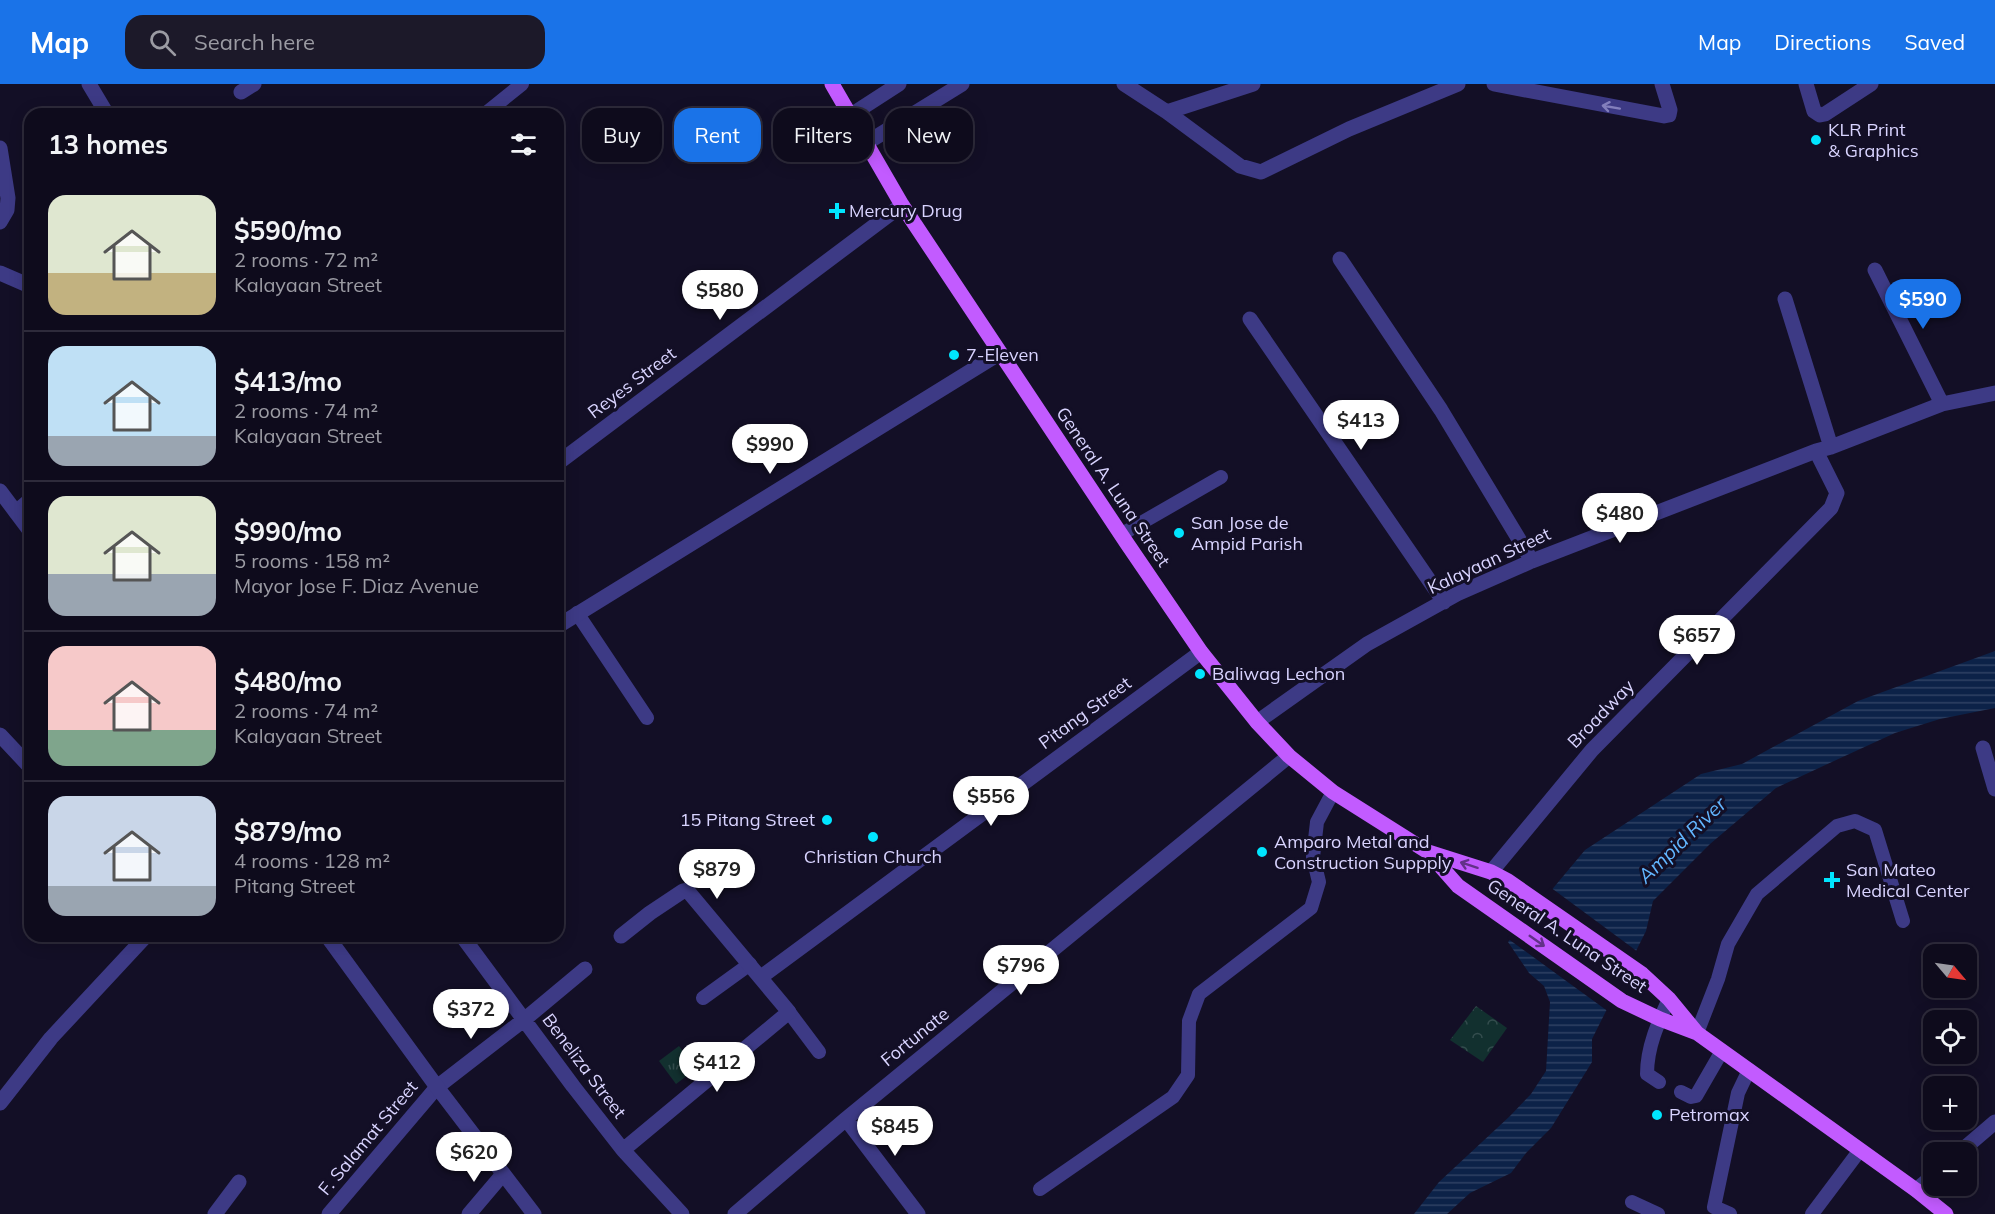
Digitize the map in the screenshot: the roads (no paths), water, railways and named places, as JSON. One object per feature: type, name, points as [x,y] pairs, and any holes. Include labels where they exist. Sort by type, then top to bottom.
[{"type":"main road","name":"General A. Luna Street","points":[[832,84],[846,108]]},
{"type":"main road","name":"General A. Luna Street","points":[[873,151],[902,205],[1201,652],[1257,722],[1289,756],[1333,792],[1428,852],[1491,872],[1509,881],[1642,974],[1669,999],[1697,1033],[1946,1214]]},
{"type":"main road","name":"General A. Luna Street","points":[[1428,852],[1458,886],[1622,1001],[1697,1033]]},
{"type":"street","points":[[89,84],[103,108]]},
{"type":"street","points":[[863,108],[899,84]]},
{"type":"street","points":[[873,139],[962,84]]},
{"type":"street","points":[[1124,84],[1167,112],[1240,166],[1261,172],[1349,129],[1458,84]]},
{"type":"street","points":[[1167,112],[1253,84]]},
{"type":"street","points":[[1494,84],[1669,115],[1671,110],[1662,84]]},
{"type":"street","points":[[1806,84],[1814,111],[1820,115],[1871,84]]},
{"type":"street","points":[[0,148],[8,198],[7,210],[0,222]]},
{"type":"street","name":"Reyes Street","points":[[564,458],[902,205]]},
{"type":"street","points":[[1340,259],[1441,411],[1532,561]]},
{"type":"street","points":[[1875,270],[1942,404]]},
{"type":"street","points":[[0,273],[24,283]]},
{"type":"street","points":[[1785,299],[1831,447]]},
{"type":"street","points":[[1250,319],[1444,602]]},
{"type":"street","points":[[564,622],[1000,353]]},
{"type":"street","name":"Kalayaan Street","points":[[1257,722],[1367,644],[1444,602],[1532,561],[1942,404],[1995,393]]},
{"type":"street","name":"Broadway","points":[[1491,872],[1592,750],[1831,508],[1837,493],[1816,451]]},
{"type":"street","points":[[0,491],[24,523]]},
{"type":"street","points":[[16,512],[24,505]]},
{"type":"street","name":"Pitang Street","points":[[761,977],[1201,652]]},
{"type":"street","points":[[0,735],[24,761]]},
{"type":"street","points":[[1983,748],[1995,789]]},
{"type":"street","name":"Fortunate","points":[[735,1214],[846,1119],[1289,756]]},
{"type":"street","points":[[621,936],[650,913],[687,890],[789,1012],[623,1150]]},
{"type":"street","points":[[0,1103],[51,1038],[140,942]]},
{"type":"street","points":[[331,942],[437,1087],[534,1214]]},
{"type":"street","name":"Beneliza Street","points":[[467,942],[623,1150],[682,1214]]},
{"type":"street","name":"F. Salamat Street","points":[[329,1214],[437,1087],[585,969]]},
{"type":"street","points":[[846,1119],[918,1214]]},
{"type":"street","points":[[1972,1142],[1995,1122]]},
{"type":"street","points":[[469,1214],[503,1174]]},
{"type":"street","points":[[215,1214],[239,1182]]},
{"type":"street","points":[[1916,1190],[1923,1184]]},
{"type":"lane","points":[[492,108],[522,84]]},
{"type":"lane","points":[[1122,534],[1221,477]]},
{"type":"lane","points":[[577,613],[647,717]]},
{"type":"lane","points":[[1040,1189],[1173,1097],[1188,1075],[1189,1021],[1199,994],[1311,908],[1319,882],[1313,857],[1317,822],[1333,792]]},
{"type":"lane","points":[[1697,1033],[1718,979],[1728,944],[1757,894],[1837,826],[1855,820],[1875,830],[1903,921]]},
{"type":"lane","points":[[703,998],[750,964]]},
{"type":"lane","points":[[1659,1082],[1647,1074],[1647,1063],[1651,1044],[1669,999]]},
{"type":"lane","points":[[789,1012],[819,1052]]},
{"type":"lane","points":[[1681,1092],[1691,1097],[1696,1096],[1722,1051]]},
{"type":"lane","points":[[1730,1214],[1711,1210],[1738,1093],[1749,1070]]},
{"type":"lane","points":[[1812,1214],[1860,1150]]},
{"type":"lane","points":[[1632,1202],[1658,1214]]},
{"type":"water","name":"Ampid River","points":[[1995,651],[1995,708],[1940,719],[1895,733],[1776,788],[1710,844],[1653,901],[1646,931],[1592,1039],[1592,1062],[1551,1128],[1526,1153],[1511,1173],[1470,1193],[1447,1214],[1414,1214],[1439,1182],[1531,1094],[1546,1071],[1550,1002],[1544,986],[1529,973],[1508,942],[1585,850],[1701,774],[1742,764],[1858,701]]},
{"type":"place","name":"KLR Print & Graphics","points":[[1816,140]]},
{"type":"place","name":"Mercury Drug","points":[[837,211]]},
{"type":"place","name":"7-Eleven","points":[[954,355]]},
{"type":"place","name":"San Jose de Ampid Parish","points":[[1179,533]]},
{"type":"place","name":"Baliwag Lechon","points":[[1200,674]]},
{"type":"place","name":"15 Pitang Street","points":[[827,820]]},
{"type":"place","name":"Christian Church","points":[[873,837]]},
{"type":"place","name":"Amparo Metal and Construction Suppply","points":[[1262,852]]},
{"type":"place","name":"San Mateo Medical Center","points":[[1832,880]]},
{"type":"place","name":"Petromax","points":[[1657,1115]]}]
